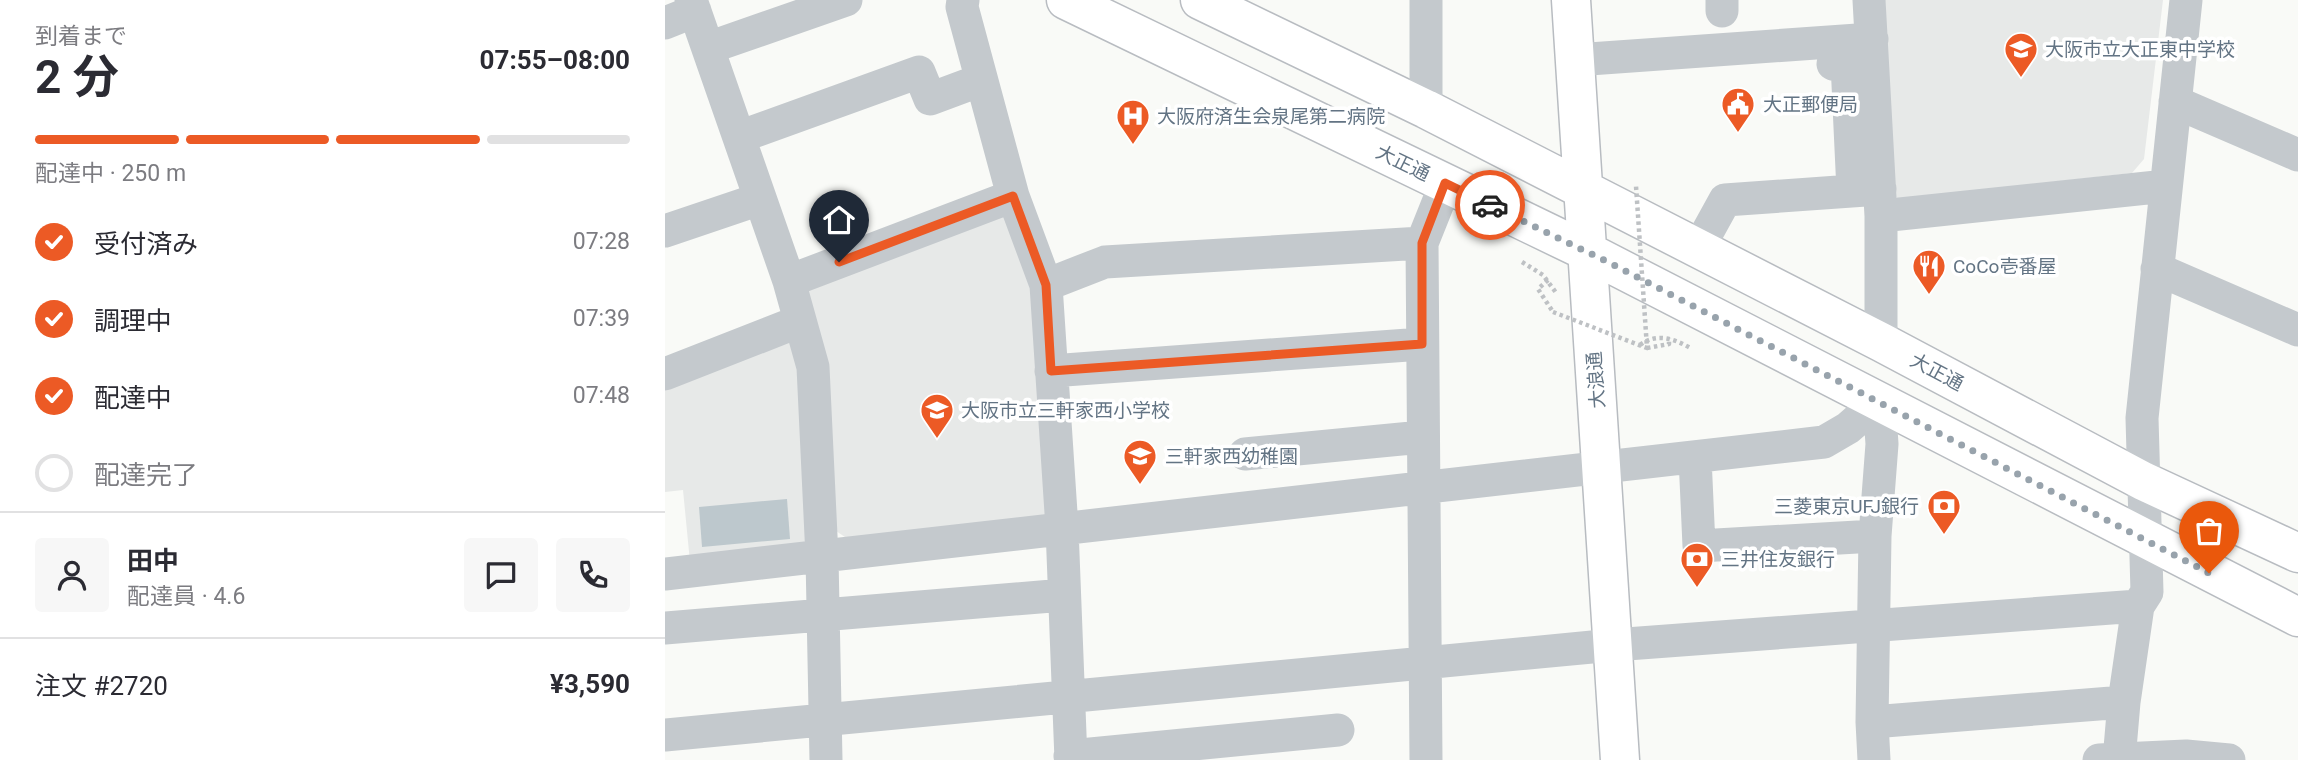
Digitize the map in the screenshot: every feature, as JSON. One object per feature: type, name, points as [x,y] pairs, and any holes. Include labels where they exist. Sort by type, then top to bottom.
[{"type":"main road","name":"大正通","points":[[1066,0],[1588,252],[2298,617]]},
{"type":"main road","name":"大正通","points":[[1201,0],[1252,12],[1426,109],[1585,193],[1881,342],[2143,481],[2298,553]]},
{"type":"main road","name":"大浪通","points":[[1571,0],[1620,760]]},
{"type":"street","points":[[708,48],[846,0]]},
{"type":"street","points":[[963,0],[962,7],[1013,196],[1046,285],[1062,528],[1071,758],[1338,730]]},
{"type":"street","points":[[1426,0],[1426,109]]},
{"type":"street","points":[[1869,0],[1872,39],[1871,198],[1881,342]]},
{"type":"street","points":[[2186,0],[2141,418],[2147,592],[2138,606],[2113,760],[2186,756],[2229,760]]},
{"type":"street","points":[[684,11],[708,48],[789,281],[813,367],[822,556],[825,760]]},
{"type":"street","points":[[1575,60],[1872,39]]},
{"type":"street","points":[[1833,64],[1847,63],[1871,198]]},
{"type":"street","points":[[739,137],[919,72],[930,99],[981,80]]},
{"type":"street","points":[[2175,102],[2298,155]]},
{"type":"street","points":[[1426,760],[1423,663],[1422,243],[1445,183]]},
{"type":"street","points":[[1698,249],[1724,200],[1871,198],[2166,186]]},
{"type":"street","points":[[789,281],[1013,196]]},
{"type":"street","points":[[668,222],[760,199]]},
{"type":"street","points":[[1046,285],[1105,262],[1422,243]]},
{"type":"street","points":[[2157,269],[2298,330]]},
{"type":"street","points":[[665,374],[800,321]]},
{"type":"street","points":[[1051,371],[1422,344]]},
{"type":"street","points":[[665,574],[1824,442],[1848,428],[1878,401]]},
{"type":"street","points":[[1874,760],[1872,722],[1875,536],[1882,444],[1878,401]]},
{"type":"street","points":[[1245,454],[1422,437]]},
{"type":"street","points":[[1695,457],[1699,546],[1875,536]]},
{"type":"street","points":[[665,628],[1064,594]]},
{"type":"street","points":[[665,735],[708,745],[824,721],[1067,697],[1613,645],[2138,606]]},
{"type":"street","points":[[1872,722],[2124,702]]},
{"type":"path","points":[[1636,186],[1647,348]]},
{"type":"path","points":[[1522,262],[1548,280],[1560,300]]},
{"type":"path","points":[[1548,280],[1538,289],[1552,312],[1647,348],[1669,344],[1669,338]]},
{"type":"path","points":[[1640,345],[1650,339],[1669,338],[1692,349]]},
{"type":"shaded area","name":"大阪市立大正東中学校","points":[[1885,0],[2163,0],[2144,159],[2132,173],[1899,199],[1893,195]]},
{"type":"shaded area","name":"大阪市立三軒家西小学校","points":[[1003,213],[1035,302],[1047,512],[1042,518],[848,539],[836,531],[804,289]]},
{"type":"shaded area","points":[[793,333],[801,364],[809,541],[690,562],[683,490],[665,492],[665,383]]},
{"type":"shaded area","points":[[787,499],[790,539],[702,547],[699,507]]},
{"type":"way so far","points":[[1490,205],[1612,264],[2209,573]]},
{"type":"place","name":"大阪市立大正東中学校","points":[[2021,79]]},
{"type":"place","name":"大正郵便局","points":[[1738,134]]},
{"type":"place","name":"大阪府済生会泉尾第二病院","points":[[1133,146]]},
{"type":"place","name":"CoCo壱番屋","points":[[1929,296]]},
{"type":"place","name":"大阪市立三軒家西小学校","points":[[937,440]]},
{"type":"place","name":"三軒家西幼稚園","points":[[1140,486]]},
{"type":"place","name":"三菱東京UFJ銀行","points":[[1944,536]]},
{"type":"place","name":"三井住友銀行","points":[[1697,589]]},
{"type":"route","points":[[839,262],[1013,196],[1046,285],[1051,371],[1422,344],[1422,243],[1445,183],[1490,205]]}]
